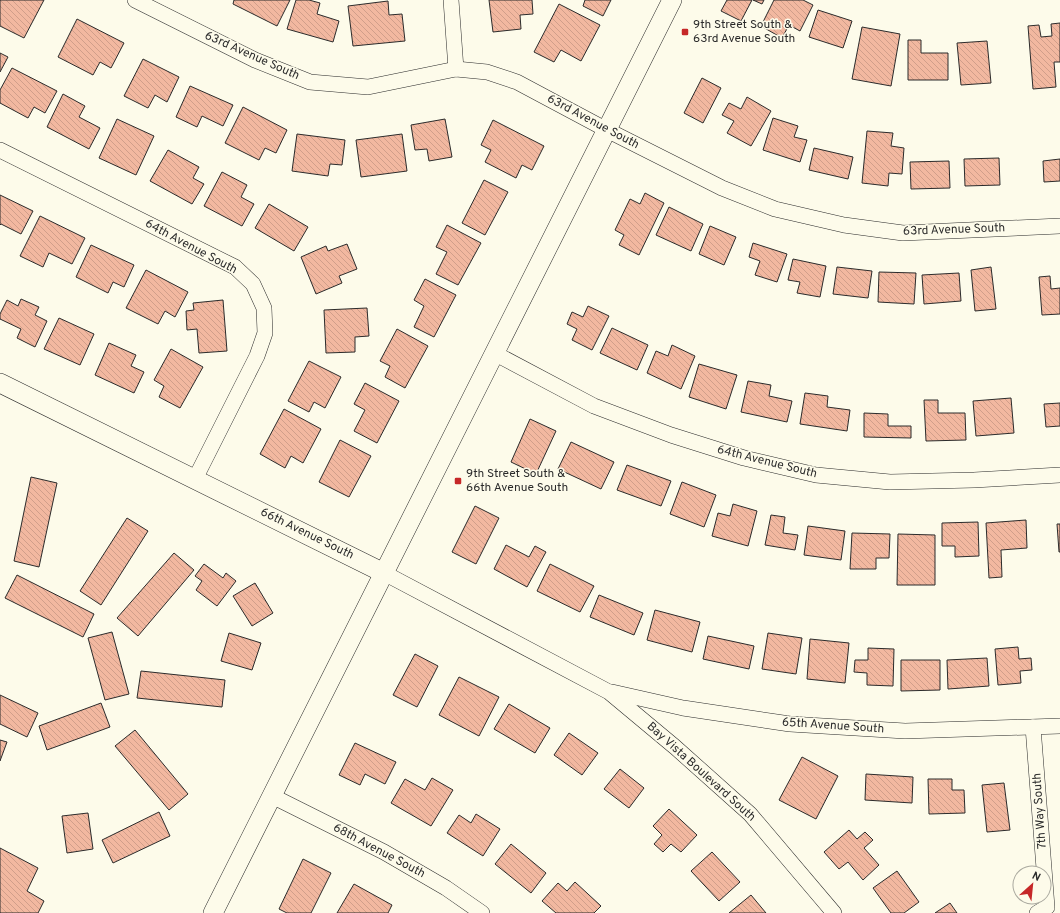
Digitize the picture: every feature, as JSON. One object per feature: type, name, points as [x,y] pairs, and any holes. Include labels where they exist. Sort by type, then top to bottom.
[{"type":"street","name":"63rd Avenue South","points":[[134,0],[255,60],[310,82],[368,87],[456,69],[487,72],[517,82],[606,130],[722,188],[775,209],[844,225],[903,233],[1060,226]]},
{"type":"street","points":[[451,0],[456,69]]},
{"type":"street","points":[[213,913],[672,0]]},
{"type":"street","name":"64th Avenue South","points":[[0,150],[235,268],[252,284],[264,308],[265,333],[257,356],[195,479]]},
{"type":"street","name":"64th Avenue South","points":[[494,353],[594,406],[671,435],[744,458],[816,475],[890,482],[974,480],[1060,475]]},
{"type":"street","name":"66th Avenue South","points":[[0,383],[384,572],[609,692]]},
{"type":"street","name":"65th Avenue South","points":[[609,692],[683,708],[790,724],[905,730],[1060,726]]},
{"type":"street","name":"Bay Vista Boulevard South","points":[[609,692],[675,747],[750,814],[834,913]]},
{"type":"street","name":"7th Way South","points":[[1033,727],[1048,911]]},
{"type":"street","name":"68th Avenue South","points":[[272,796],[384,852],[446,888],[482,913]]},
{"type":"building","points":[[0,0],[44,0],[24,38],[0,26]]},
{"type":"building","points":[[234,0],[290,0],[277,26],[233,4]]},
{"type":"building","points":[[296,0],[309,0],[320,3],[317,14],[339,21],[333,42],[287,29]]},
{"type":"building","points":[[489,0],[532,0],[533,14],[520,15],[521,29],[493,32]]},
{"type":"building","points":[[585,0],[611,0],[603,16],[583,6]]},
{"type":"building","points":[[727,0],[752,0],[741,21],[721,11]]},
{"type":"building","points":[[753,0],[764,0],[762,4]]},
{"type":"building","points":[[774,0],[803,0],[813,5],[800,31],[789,25],[782,38],[761,26]]},
{"type":"building","points":[[388,1],[389,15],[402,14],[405,41],[353,46],[348,6]]},
{"type":"building","points":[[559,4],[600,25],[581,61],[561,50],[554,62],[534,52]]},
{"type":"building","points":[[818,10],[852,21],[843,48],[809,37]]},
{"type":"building","points":[[77,19],[124,43],[111,68],[100,62],[93,75],[58,57]]},
{"type":"building","points":[[1060,23],[1060,62],[1054,62],[1056,87],[1033,89],[1028,26],[1039,25],[1041,37],[1052,36],[1051,24]]},
{"type":"building","points":[[862,27],[900,34],[891,86],[852,79]]},
{"type":"building","points":[[908,40],[921,40],[921,53],[948,53],[948,80],[908,80]]},
{"type":"building","points":[[987,41],[991,83],[961,85],[957,43]]},
{"type":"building","points":[[0,53],[8,57],[0,72]]},
{"type":"building","points":[[143,59],[179,77],[167,102],[155,95],[148,108],[124,96]]},
{"type":"building","points":[[12,68],[57,91],[45,113],[34,107],[28,118],[0,103],[0,90]]},
{"type":"building","points":[[702,78],[721,88],[703,123],[684,113]]},
{"type":"building","points":[[190,86],[233,105],[223,126],[202,116],[197,127],[176,117]]},
{"type":"building","points":[[63,94],[85,106],[79,117],[100,128],[89,149],[47,127]]},
{"type":"building","points":[[747,97],[771,111],[751,146],[727,133],[734,121],[722,115],[729,103],[741,109]]},
{"type":"building","points":[[243,107],[287,130],[276,153],[265,148],[259,160],[225,143]]},
{"type":"building","points":[[773,118],[798,126],[794,137],[807,140],[800,162],[763,150]]},
{"type":"building","points":[[117,119],[154,136],[136,175],[99,158]]},
{"type":"building","points":[[445,119],[452,157],[429,161],[427,149],[415,150],[411,125]]},
{"type":"building","points":[[493,120],[544,146],[532,170],[522,165],[516,178],[485,162],[491,150],[481,145]]},
{"type":"building","points":[[867,131],[893,133],[891,146],[904,148],[902,174],[889,173],[888,186],[862,183]]},
{"type":"building","points":[[297,134],[345,140],[342,165],[330,164],[328,176],[292,171]]},
{"type":"building","points":[[402,134],[407,171],[361,177],[356,140]]},
{"type":"building","points":[[814,148],[853,157],[848,179],[809,170]]},
{"type":"building","points":[[168,150],[199,167],[193,178],[204,184],[192,204],[150,181]]},
{"type":"building","points":[[999,158],[1000,185],[965,186],[964,159]]},
{"type":"building","points":[[1060,159],[1060,181],[1044,182],[1043,161]]},
{"type":"building","points":[[949,161],[950,188],[911,189],[910,162]]},
{"type":"building","points":[[222,172],[247,185],[241,197],[254,204],[242,226],[204,206]]},
{"type":"building","points":[[484,180],[508,192],[485,235],[462,223]]},
{"type":"building","points":[[645,193],[664,203],[639,255],[619,245],[624,235],[615,230],[630,199],[640,204]]},
{"type":"building","points":[[0,195],[33,211],[21,234],[1,224],[0,225]]},
{"type":"building","points":[[269,204],[308,227],[294,251],[255,228]]},
{"type":"building","points":[[669,207],[703,224],[691,251],[656,235]]},
{"type":"building","points":[[40,216],[85,238],[72,264],[49,253],[43,267],[20,256]]},
{"type":"building","points":[[447,225],[481,243],[458,285],[436,274],[447,252],[436,247]]},
{"type":"building","points":[[710,226],[736,237],[724,265],[699,254]]},
{"type":"building","points":[[753,243],[787,254],[777,282],[755,275],[760,261],[749,257]]},
{"type":"building","points":[[347,244],[357,269],[339,276],[342,283],[316,294],[301,257],[326,246],[328,251]]},
{"type":"building","points":[[91,245],[134,265],[124,287],[113,282],[108,293],[76,277]]},
{"type":"building","points":[[793,259],[826,266],[820,297],[797,293],[800,282],[788,280]]},
{"type":"building","points":[[837,267],[872,271],[868,298],[833,294]]},
{"type":"building","points":[[991,267],[996,309],[975,311],[971,270]]},
{"type":"building","points":[[146,270],[188,292],[175,317],[165,311],[158,324],[126,308]]},
{"type":"building","points":[[879,272],[916,273],[914,304],[878,302]]},
{"type":"building","points":[[959,273],[961,301],[924,304],[922,275]]},
{"type":"building","points":[[1050,276],[1051,289],[1060,288],[1060,314],[1042,315],[1039,277]]},
{"type":"building","points":[[425,279],[456,295],[434,337],[414,327],[424,306],[414,300]]},
{"type":"building","points":[[21,299],[39,307],[35,315],[47,321],[35,347],[17,338],[21,329],[0,319],[0,314],[7,300],[18,306]]},
{"type":"building","points":[[223,300],[227,351],[199,353],[197,329],[187,330],[186,311],[194,310],[193,303]]},
{"type":"building","points":[[588,306],[609,316],[592,350],[572,340],[577,329],[567,324],[572,312],[583,317]]},
{"type":"building","points":[[367,308],[369,336],[355,337],[355,352],[326,353],[324,310]]},
{"type":"building","points":[[59,318],[94,334],[80,365],[44,349]]},
{"type":"building","points":[[612,328],[648,345],[637,370],[600,353]]},
{"type":"building","points":[[397,329],[428,346],[405,388],[385,377],[390,366],[380,361]]},
{"type":"building","points":[[109,343],[136,355],[131,366],[144,372],[134,393],[95,375]]},
{"type":"building","points":[[672,345],[695,356],[681,389],[647,373],[656,351],[668,356]]},
{"type":"building","points":[[171,349],[203,367],[180,408],[159,397],[164,386],[154,380]]},
{"type":"building","points":[[309,361],[341,377],[325,408],[314,402],[309,412],[288,401]]},
{"type":"building","points":[[699,364],[737,375],[726,409],[689,397]]},
{"type":"building","points":[[748,381],[771,385],[769,396],[792,401],[787,422],[741,412]]},
{"type":"building","points":[[365,383],[399,401],[377,443],[354,431],[365,410],[354,404]]},
{"type":"building","points":[[805,393],[828,396],[827,407],[850,410],[847,431],[800,424]]},
{"type":"building","points":[[1011,398],[1014,433],[976,436],[973,401]]},
{"type":"building","points":[[924,400],[938,400],[938,413],[965,413],[966,440],[926,441]]},
{"type":"building","points":[[1060,403],[1060,426],[1046,427],[1044,404]]},
{"type":"building","points":[[284,409],[321,429],[303,463],[291,456],[285,468],[260,454]]},
{"type":"building","points":[[864,413],[888,414],[888,426],[911,426],[911,438],[864,437]]},
{"type":"building","points":[[530,419],[556,431],[536,474],[511,462]]},
{"type":"building","points":[[340,440],[371,456],[349,497],[319,482]]},
{"type":"building","points":[[571,442],[614,462],[601,489],[558,469]]},
{"type":"building","points":[[627,465],[671,481],[661,506],[617,490]]},
{"type":"building","points":[[31,477],[57,483],[39,567],[14,561]]},
{"type":"building","points":[[682,482],[716,495],[704,527],[670,514]]},
{"type":"building","points":[[733,504],[757,511],[748,546],[712,536],[718,513],[730,516]]},
{"type":"building","points":[[475,506],[499,518],[476,564],[452,552]]},
{"type":"building","points":[[771,515],[785,517],[783,533],[798,535],[795,550],[765,545]]},
{"type":"building","points":[[127,518],[148,531],[101,605],[80,591]]},
{"type":"building","points":[[1026,520],[1027,548],[1001,550],[1002,577],[989,578],[986,523]]},
{"type":"building","points":[[978,522],[979,556],[955,557],[955,546],[942,546],[942,523]]},
{"type":"building","points":[[1057,524],[1060,524],[1060,552],[1059,552]]},
{"type":"building","points":[[808,526],[845,531],[841,560],[804,555]]},
{"type":"building","points":[[852,533],[890,534],[889,558],[876,558],[876,569],[850,569]]},
{"type":"building","points":[[898,534],[935,535],[935,585],[897,585]]},
{"type":"building","points":[[506,545],[529,557],[535,546],[546,552],[527,587],[494,569]]},
{"type":"building","points":[[174,553],[194,570],[138,636],[117,618]]},
{"type":"building","points":[[204,564],[223,578],[226,573],[236,581],[217,606],[196,590],[202,581],[195,576]]},
{"type":"building","points":[[550,564],[594,586],[580,612],[537,591]]},
{"type":"building","points":[[17,575],[94,614],[83,637],[5,598]]},
{"type":"building","points":[[255,583],[273,613],[252,626],[233,596]]},
{"type":"building","points":[[599,595],[643,613],[634,635],[590,617]]},
{"type":"building","points":[[655,610],[700,622],[692,652],[647,640]]},
{"type":"building","points":[[112,632],[129,694],[105,700],[88,638]]},
{"type":"building","points":[[229,633],[261,643],[252,670],[221,661]]},
{"type":"building","points":[[768,633],[802,638],[796,674],[762,669]]},
{"type":"building","points":[[708,636],[754,646],[749,669],[703,659]]},
{"type":"building","points":[[810,639],[849,643],[845,683],[807,679]]},
{"type":"building","points":[[1018,647],[1019,659],[1031,658],[1032,670],[1020,671],[1021,683],[998,685],[995,649]]},
{"type":"building","points":[[868,648],[894,649],[893,686],[867,685],[867,673],[854,672],[855,660],[868,660]]},
{"type":"building","points":[[415,654],[438,666],[417,707],[393,695]]},
{"type":"building","points":[[987,658],[989,686],[948,689],[947,660]]},
{"type":"building","points":[[901,660],[940,660],[940,690],[901,691]]},
{"type":"building","points":[[141,671],[225,680],[222,707],[137,698]]},
{"type":"building","points":[[459,677],[499,697],[479,736],[439,715]]},
{"type":"building","points":[[0,695],[38,713],[27,737],[0,724]]},
{"type":"building","points":[[101,703],[110,727],[47,750],[39,726]]},
{"type":"building","points":[[509,704],[550,728],[535,753],[494,729]]},
{"type":"building","points":[[135,730],[188,794],[169,810],[115,746]]},
{"type":"building","points":[[569,733],[598,753],[582,775],[554,755]]},
{"type":"building","points":[[0,740],[7,742],[0,761]]},
{"type":"building","points":[[355,743],[396,762],[385,784],[365,774],[360,785],[339,775]]},
{"type":"building","points":[[802,757],[838,776],[816,819],[779,800]]},
{"type":"building","points":[[620,769],[644,788],[629,808],[604,789]]},
{"type":"building","points":[[866,774],[913,777],[912,803],[865,800]]},
{"type":"building","points":[[432,778],[453,790],[431,826],[391,803],[405,779],[425,790]]},
{"type":"building","points":[[928,779],[952,779],[952,790],[964,790],[965,813],[929,814]]},
{"type":"building","points":[[1004,783],[1010,830],[987,832],[982,785]]},
{"type":"building","points":[[669,809],[697,835],[681,852],[671,844],[663,852],[654,844],[662,835],[653,826]]},
{"type":"building","points":[[159,812],[170,836],[113,863],[102,840]]},
{"type":"building","points":[[88,813],[93,849],[67,853],[62,816]]},
{"type":"building","points":[[476,814],[500,829],[483,856],[447,833],[459,815],[471,823]]},
{"type":"building","points":[[849,830],[857,839],[865,832],[873,840],[864,848],[879,865],[863,880],[848,862],[839,869],[824,852]]},
{"type":"building","points":[[511,844],[546,873],[531,893],[495,864]]},
{"type":"building","points":[[0,848],[38,868],[27,891],[44,901],[38,913],[0,913]]},
{"type":"building","points":[[712,852],[740,882],[719,901],[691,871]]},
{"type":"building","points":[[303,859],[331,873],[311,913],[287,913],[279,909]]},
{"type":"building","points":[[897,871],[919,902],[904,913],[891,913],[873,888]]},
{"type":"building","points":[[575,882],[601,906],[594,913],[556,913],[542,901],[558,883],[567,891]]},
{"type":"building","points":[[354,884],[392,905],[388,913],[337,913]]},
{"type":"building","points":[[751,895],[766,913],[729,913]]},
{"type":"building","points":[[950,903],[957,913],[935,913]]},
{"type":"place","name":"9th Street South & 63rd Avenue South","points":[[685,32]]},
{"type":"place","name":"9th Street South & 66th Avenue South","points":[[458,481]]}]
